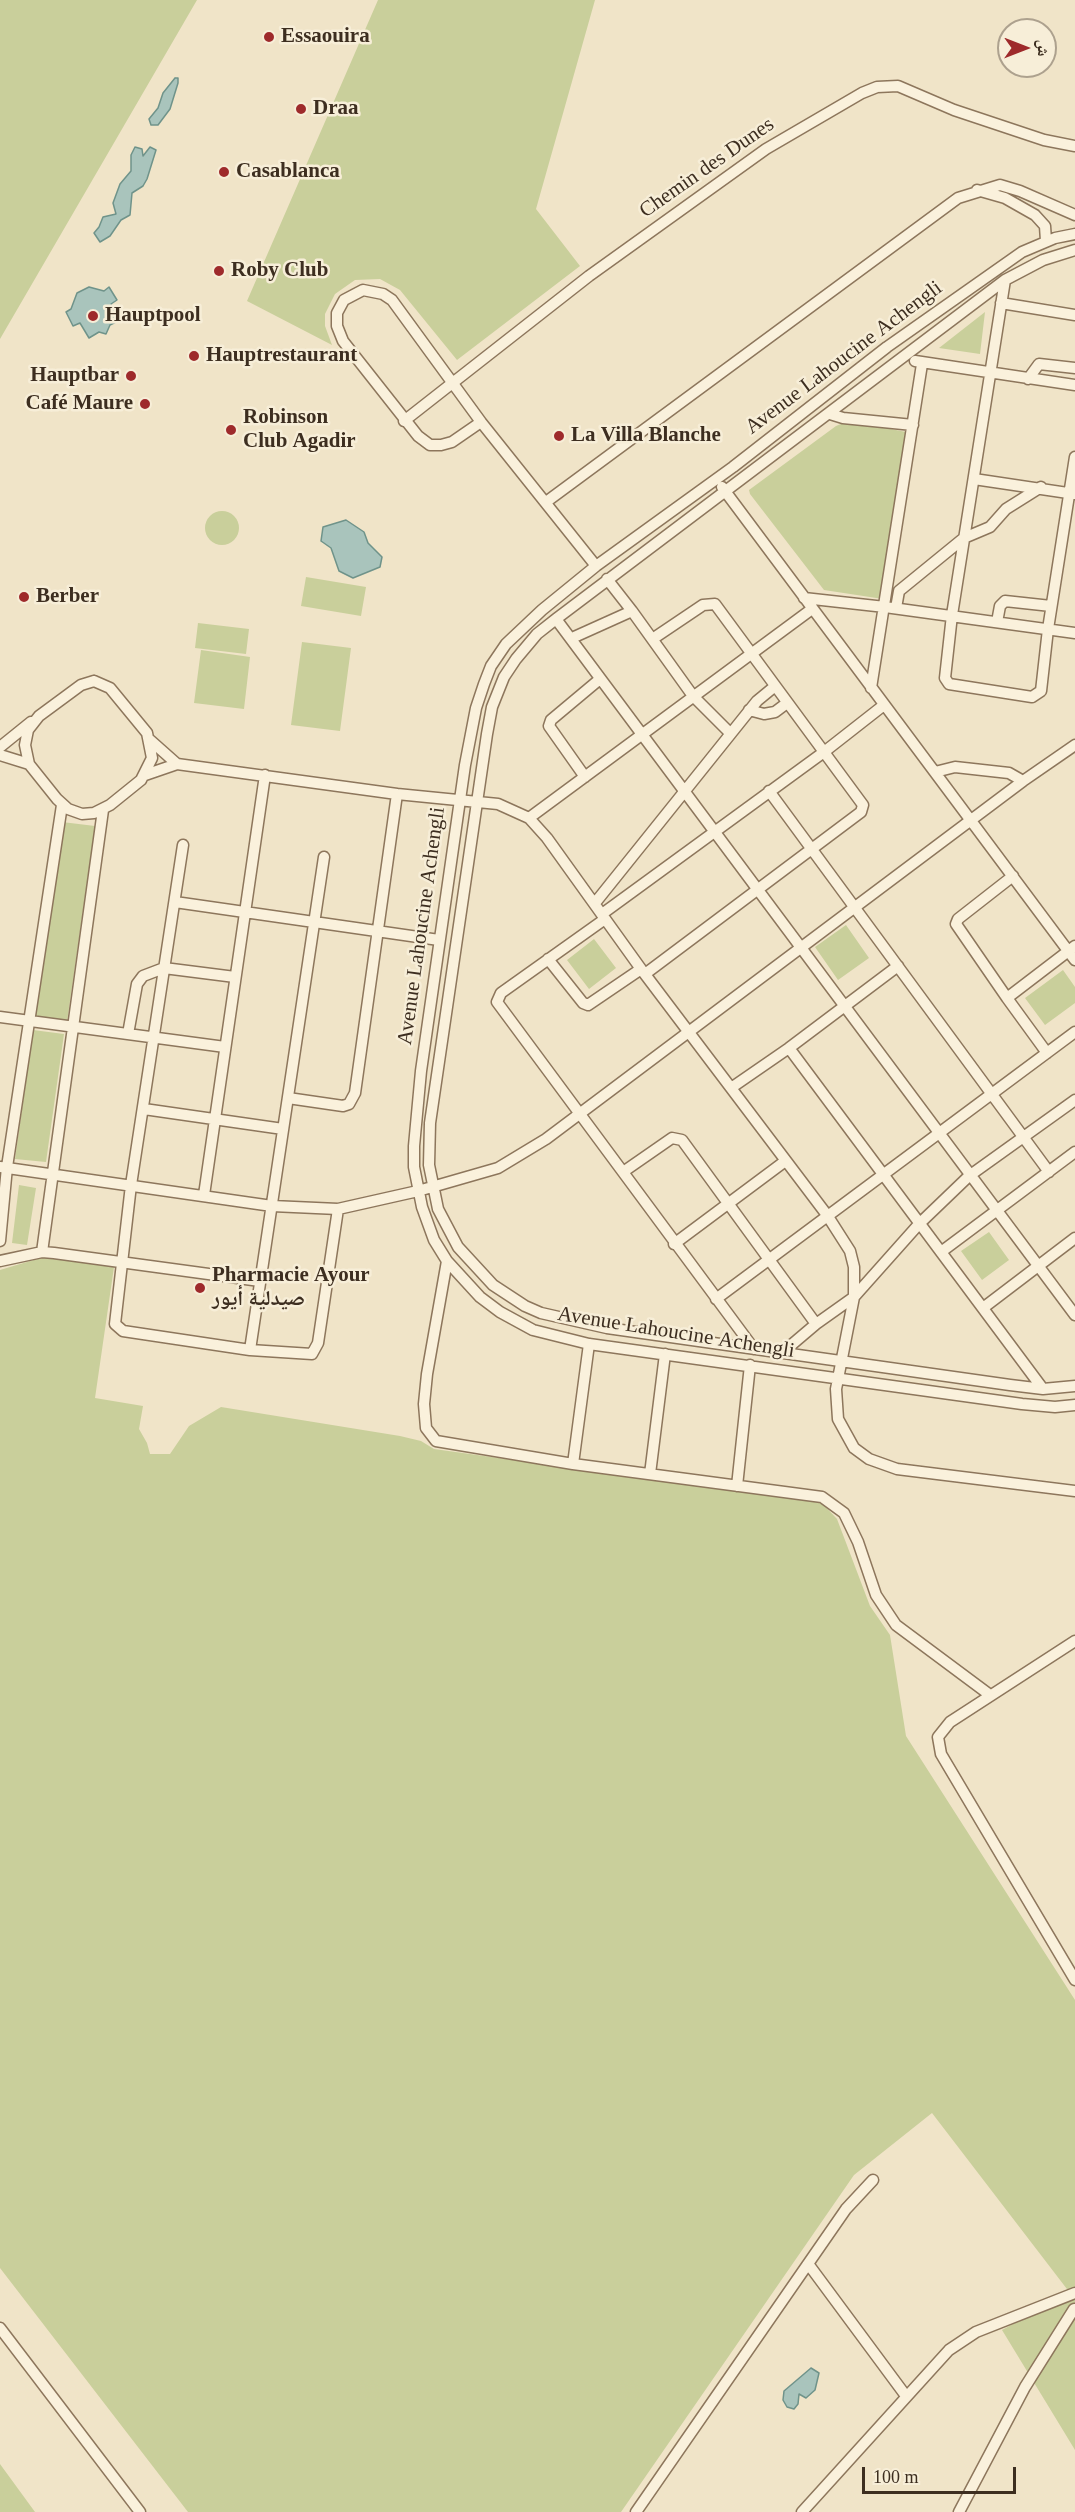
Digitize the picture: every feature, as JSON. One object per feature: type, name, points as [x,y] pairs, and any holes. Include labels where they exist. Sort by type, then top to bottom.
[{"type":"street","name":"Chemin des Dunes","points":[[404,421],[589,276],[765,149],[862,93],[877,87],[898,86],[954,110],[1044,140],[1075,146]]},
{"type":"street","points":[[546,502],[958,198],[990,186],[1008,186],[1075,215]]},
{"type":"street","points":[[976,190],[1005,198],[1035,214],[1045,226],[1046,241]]},
{"type":"street","name":"Avenue Lahoucine Achengli","points":[[1075,234],[1046,241],[1022,252],[914,327],[716,479],[596,566],[542,610],[506,644],[491,666],[476,708],[439,940],[421,1071],[414,1146],[418,1191],[434,1240],[447,1261],[461,1278],[500,1312],[533,1329],[589,1344],[1022,1404],[1055,1407],[1075,1405]]},
{"type":"street","name":"Avenue Lahoucine Achengli","points":[[1075,250],[1043,260],[1005,280],[537,634],[504,677],[492,707],[476,803],[430,1124],[429,1165],[438,1209],[458,1247],[493,1286],[525,1306],[561,1320],[1043,1389],[1075,1386]]},
{"type":"street","points":[[1005,280],[952,615],[946,682],[1032,697],[1041,691],[1051,606],[1072,493],[1075,457]]},
{"type":"street","points":[[481,422],[452,442],[430,445],[404,421],[343,341],[337,326],[337,313],[344,300],[363,290],[383,294],[392,300],[481,422],[596,566]]},
{"type":"street","points":[[1001,303],[1075,315]]},
{"type":"street","points":[[905,357],[922,364],[1075,385]]},
{"type":"street","points":[[872,688],[890,607],[922,364]]},
{"type":"street","points":[[1028,379],[1039,364],[1075,368]]},
{"type":"street","points":[[830,414],[843,418],[913,426]]},
{"type":"street","points":[[716,479],[1012,876],[1073,952],[1007,998]]},
{"type":"street","points":[[974,479],[1072,493]]},
{"type":"street","points":[[890,607],[899,591],[964,538],[990,527],[1006,509],[1041,488]]},
{"type":"street","points":[[607,579],[654,638],[693,696],[730,733]]},
{"type":"street","points":[[804,598],[952,615],[1075,633]]},
{"type":"street","points":[[997,622],[1000,606],[1005,601],[1051,606]]},
{"type":"street","points":[[548,959],[583,1003],[588,1005],[643,971],[757,891],[862,808],[861,801],[774,687],[721,610],[709,603],[654,638]]},
{"type":"street","points":[[529,818],[812,609]]},
{"type":"street","points":[[572,638],[632,611]]},
{"type":"street","points":[[556,619],[969,1176],[1075,1315]]},
{"type":"street","points":[[585,777],[549,726],[551,720],[600,679]]},
{"type":"street","points":[[0,747],[85,683],[99,681],[110,688],[149,739],[177,764]]},
{"type":"street","points":[[595,903],[749,710],[774,687]]},
{"type":"street","points":[[749,710],[765,714],[775,712],[787,703]]},
{"type":"street","points":[[754,1349],[674,1244],[498,1002],[501,993],[603,917],[712,831],[824,752],[884,705]]},
{"type":"street","points":[[39,716],[26,737],[25,751],[29,764],[62,805],[82,814],[103,810],[145,776],[177,764],[397,794],[498,804],[529,818],[595,903],[784,1162],[827,1215],[850,1251],[854,1267],[854,1297],[836,1389],[837,1419],[854,1448],[868,1459],[897,1468],[1075,1491]]},
{"type":"street","points":[[145,776],[152,758],[149,739]]},
{"type":"street","points":[[3,1167],[272,1206],[338,1209],[418,1191],[498,1168],[546,1139],[800,946],[1075,745]]},
{"type":"street","points":[[0,755],[12,756],[29,764]]},
{"type":"street","points":[[935,772],[955,766],[1009,773],[1023,781]]},
{"type":"street","points":[[204,1195],[265,775]]},
{"type":"street","points":[[769,791],[1049,1172]]},
{"type":"street","points":[[288,1098],[343,1106],[349,1104],[352,1099],[397,794]]},
{"type":"street","points":[[0,1241],[3,1167],[29,1021],[62,805]]},
{"type":"street","points":[[42,1252],[103,810]]},
{"type":"street","points":[[183,845],[131,1185],[115,1317],[118,1329],[250,1350],[307,1356],[316,1350],[338,1209]]},
{"type":"street","points":[[250,1350],[324,857]]},
{"type":"street","points":[[1012,876],[958,919],[956,924],[1047,1053]]},
{"type":"street","points":[[175,902],[439,940]]},
{"type":"street","points":[[731,1088],[789,1048],[898,966]]},
{"type":"street","points":[[128,1034],[137,984],[143,976],[164,968],[235,977]]},
{"type":"street","points":[[0,1017],[225,1047]]},
{"type":"street","points":[[716,1299],[1075,1032]]},
{"type":"street","points":[[789,1048],[1043,1389]]},
{"type":"street","points":[[783,1352],[816,1324],[854,1297],[919,1224],[969,1176],[1075,1100]]},
{"type":"street","points":[[144,1109],[283,1129]]},
{"type":"street","points":[[623,1172],[672,1138],[678,1137],[816,1324]]},
{"type":"street","points":[[941,1252],[1075,1152]]},
{"type":"street","points":[[674,1244],[784,1162]]},
{"type":"street","points":[[983,1308],[1075,1238]]},
{"type":"street","points":[[0,1261],[42,1252],[260,1281]]},
{"type":"street","points":[[447,1261],[427,1374],[424,1412],[429,1434],[440,1443],[573,1464],[822,1497],[833,1502],[844,1513],[858,1542],[876,1595],[885,1613],[896,1625],[990,1695]]},
{"type":"street","points":[[573,1464],[589,1344]]},
{"type":"street","points":[[650,1474],[664,1354]]},
{"type":"street","points":[[737,1486],[750,1365]]},
{"type":"street","points":[[1075,1641],[1041,1666],[990,1695],[945,1726],[938,1737],[938,1745],[1075,1980]]},
{"type":"street","points":[[636,2512],[846,2209],[873,2180]]},
{"type":"street","points":[[809,2265],[906,2396]]},
{"type":"street","points":[[801,2512],[906,2396],[961,2340],[1071,2295],[1075,2310],[1025,2387],[959,2512]]},
{"type":"street","points":[[0,2328],[140,2512]]},
{"type":"green space","points":[[0,0],[197,0],[0,339]]},
{"type":"green space","points":[[378,0],[595,0],[536,209],[580,266],[457,360],[400,290],[380,279],[355,280],[335,294],[325,314],[325,326],[332,345],[247,301]]},
{"type":"green space","points":[[985,312],[980,354],[939,348]]},
{"type":"green space","points":[[843,423],[860,423],[906,432],[883,599],[824,590],[749,490]]},
{"type":"green space","points":[[222,511],[234,516],[239,528],[234,540],[222,545],[210,540],[205,528],[210,516]]},
{"type":"green space","points":[[306,577],[366,587],[361,616],[301,606]]},
{"type":"green space","points":[[198,623],[249,629],[246,654],[195,648]]},
{"type":"green space","points":[[302,642],[351,648],[340,731],[291,725]]},
{"type":"green space","points":[[201,650],[250,657],[244,709],[194,703]]},
{"type":"green space","points":[[62,822],[95,826],[67,1022],[34,1018]]},
{"type":"green space","points":[[846,925],[869,958],[838,980],[815,947]]},
{"type":"green space","points":[[594,939],[616,968],[589,989],[567,960]]},
{"type":"green space","points":[[1063,970],[1075,987],[1075,1003],[1045,1025],[1025,998]]},
{"type":"green space","points":[[33,1030],[64,1034],[46,1162],[15,1159]]},
{"type":"green space","points":[[19,1185],[36,1188],[27,1245],[12,1243]]},
{"type":"green space","points":[[989,1232],[1009,1260],[982,1280],[961,1251]]},
{"type":"green space","points":[[47,1256],[114,1267],[95,1398],[143,1406],[139,1429],[150,1454],[170,1454],[189,1426],[221,1407],[400,1436],[421,1441],[434,1449],[822,1503],[837,1519],[870,1606],[890,1635],[906,1736],[1075,2000],[1075,2450],[1002,2330],[1070,2293],[932,2113],[854,2175],[621,2512],[188,2512],[0,2268],[0,1270]]},
{"type":"green space","points":[[0,2464],[35,2512],[0,2512]]},
{"type":"water","points":[[175,78],[178,78],[178,83],[170,109],[158,125],[151,125],[149,119],[158,108],[163,93]]},
{"type":"water","points":[[135,147],[142,149],[143,156],[150,147],[156,150],[147,179],[143,186],[132,193],[130,215],[121,220],[110,236],[100,242],[94,233],[103,217],[116,214],[113,203],[120,184],[131,171],[131,155]]},
{"type":"water","name":"Hauptpool","points":[[89,287],[104,291],[109,287],[117,300],[111,304],[120,320],[110,325],[106,334],[99,332],[89,338],[80,323],[73,326],[66,312],[71,309],[77,293]]},
{"type":"water","points":[[346,520],[364,532],[368,543],[382,557],[380,567],[353,578],[339,571],[331,548],[321,541],[323,527]]},
{"type":"water","points":[[811,2368],[819,2373],[815,2390],[806,2398],[799,2394],[798,2404],[794,2409],[787,2407],[783,2400],[784,2391]]},
{"type":"place","name":"Essaouira","points":[[269,37]]},
{"type":"place","name":"Draa","points":[[301,109]]},
{"type":"place","name":"Casablanca","points":[[224,172]]},
{"type":"place","name":"Roby Club","points":[[219,271]]},
{"type":"place","name":"Hauptpool","points":[[93,316]]},
{"type":"place","name":"Hauptrestaurant","points":[[194,356]]},
{"type":"place","name":"Hauptbar","points":[[131,376]]},
{"type":"place","name":"Café Maure","points":[[145,404]]},
{"type":"place","name":"Robinson Club Agadir","points":[[231,430]]},
{"type":"place","name":"La Villa Blanche","points":[[559,436]]},
{"type":"place","name":"Berber","points":[[24,597]]},
{"type":"place","name":"Pharmacie Ayour صيدلية أيور","points":[[200,1288]]}]
